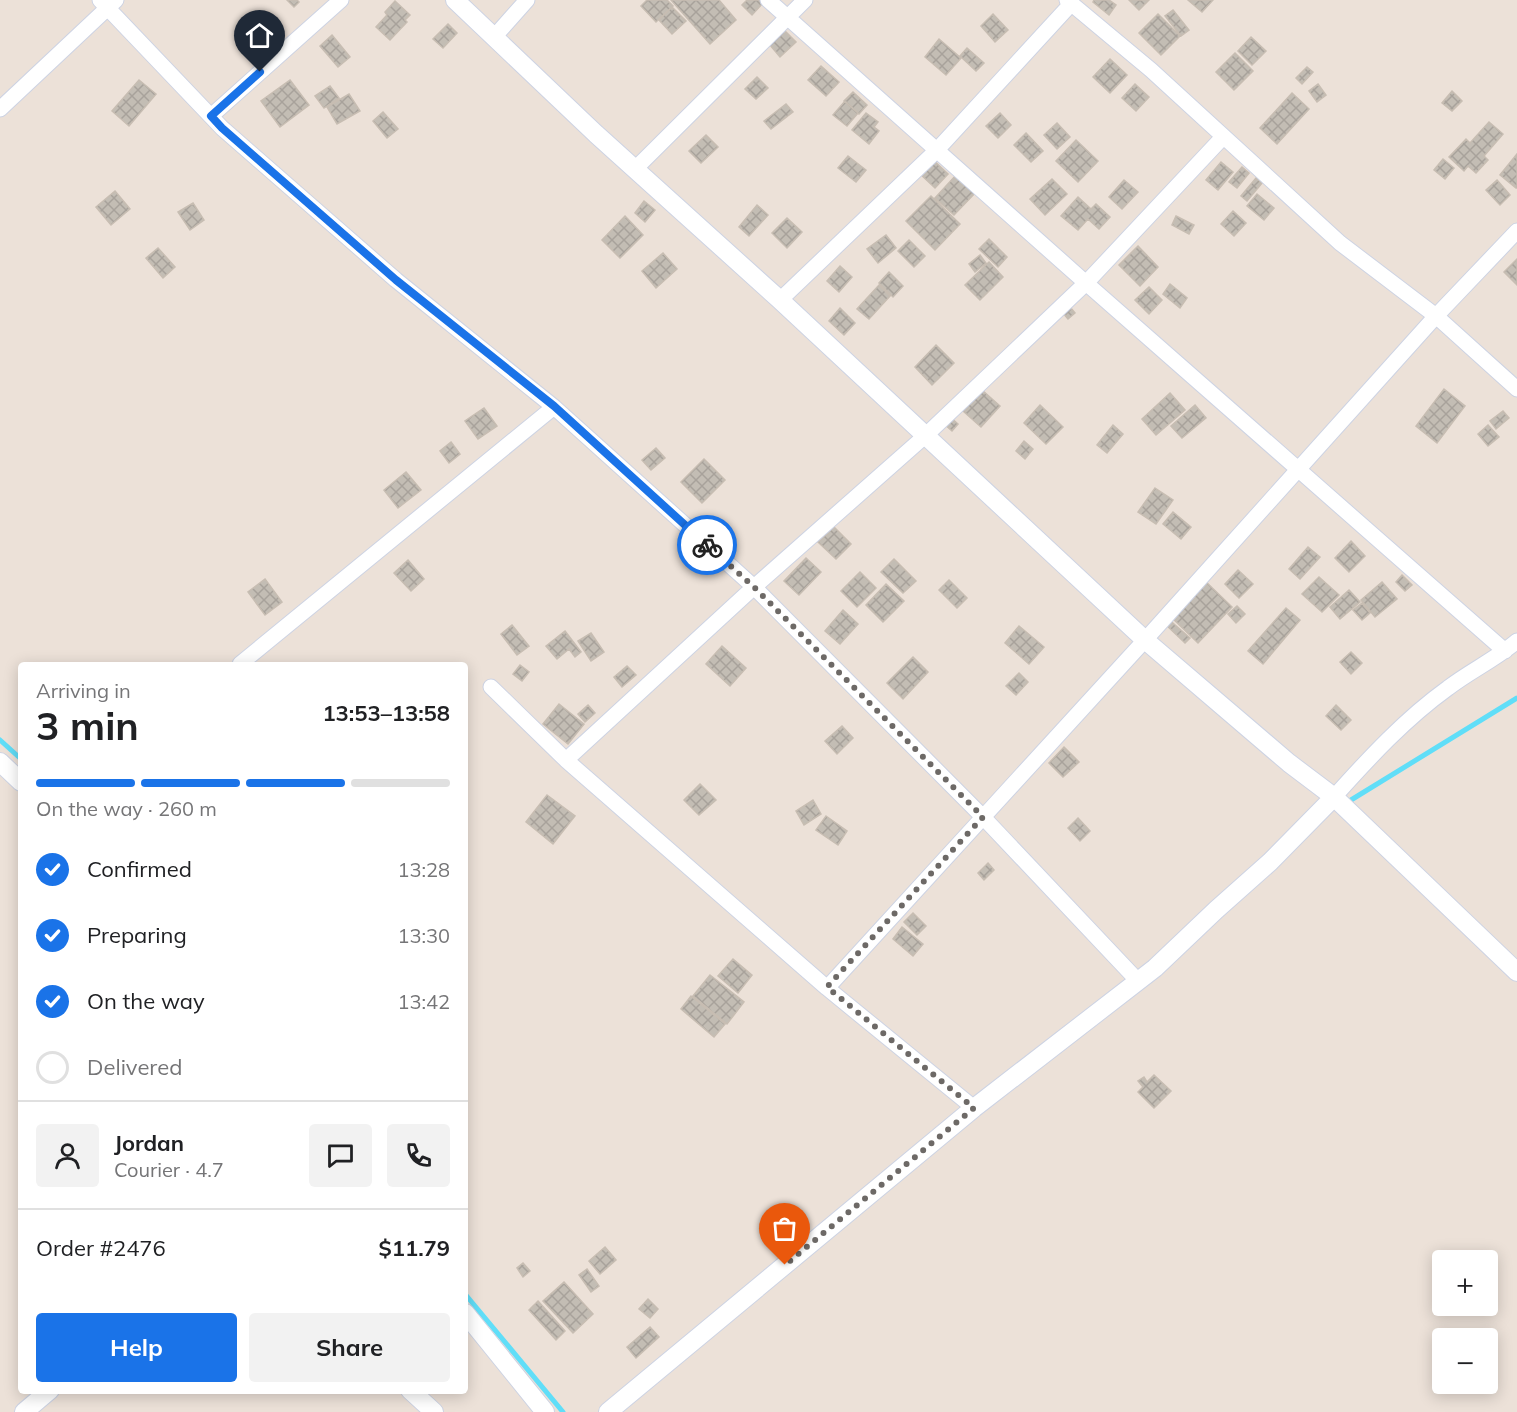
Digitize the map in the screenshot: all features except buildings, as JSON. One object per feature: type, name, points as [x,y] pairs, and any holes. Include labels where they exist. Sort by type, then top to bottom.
[{"type":"street","points":[[211,116],[341,0]]},
{"type":"street","points":[[455,0],[596,134],[780,300],[1145,640],[1289,763],[1334,798],[1517,972]]},
{"type":"street","points":[[495,36],[528,0]]},
{"type":"street","points":[[608,1412],[974,1108],[1155,968],[1270,862],[1334,798],[1379,747],[1447,688],[1511,646],[1299,468],[1086,283],[768,0]]},
{"type":"street","points":[[636,168],[805,0]]},
{"type":"street","points":[[0,109],[108,2],[222,128],[396,280],[554,406],[754,587],[983,817],[1138,981]]},
{"type":"street","points":[[780,300],[936,151],[1069,2],[1151,70],[1340,243],[1436,316],[1517,389]]},
{"type":"street","points":[[567,760],[754,587],[925,436],[1086,283],[1222,137]]},
{"type":"street","points":[[827,987],[1145,640],[1436,316],[1517,231]]},
{"type":"street","points":[[242,662],[554,406]]},
{"type":"street","points":[[491,687],[567,760],[827,987],[974,1108]]},
{"type":"street","points":[[0,762],[18,779]]},
{"type":"street","points":[[468,1317],[545,1412]]},
{"type":"street","points":[[24,1412],[45,1394]]},
{"type":"street","points":[[414,1394],[434,1412]]},
{"type":"waterway","points":[[1351,800],[1517,698]]},
{"type":"waterway","points":[[0,740],[18,756]]},
{"type":"waterway","points":[[468,1298],[563,1412]]},
{"type":"way so far","points":[[707,545],[754,587],[983,817],[827,987],[974,1108],[785,1265]]},
{"type":"route","points":[[260,72],[211,116],[222,128],[396,280],[554,406],[707,545]]}]
